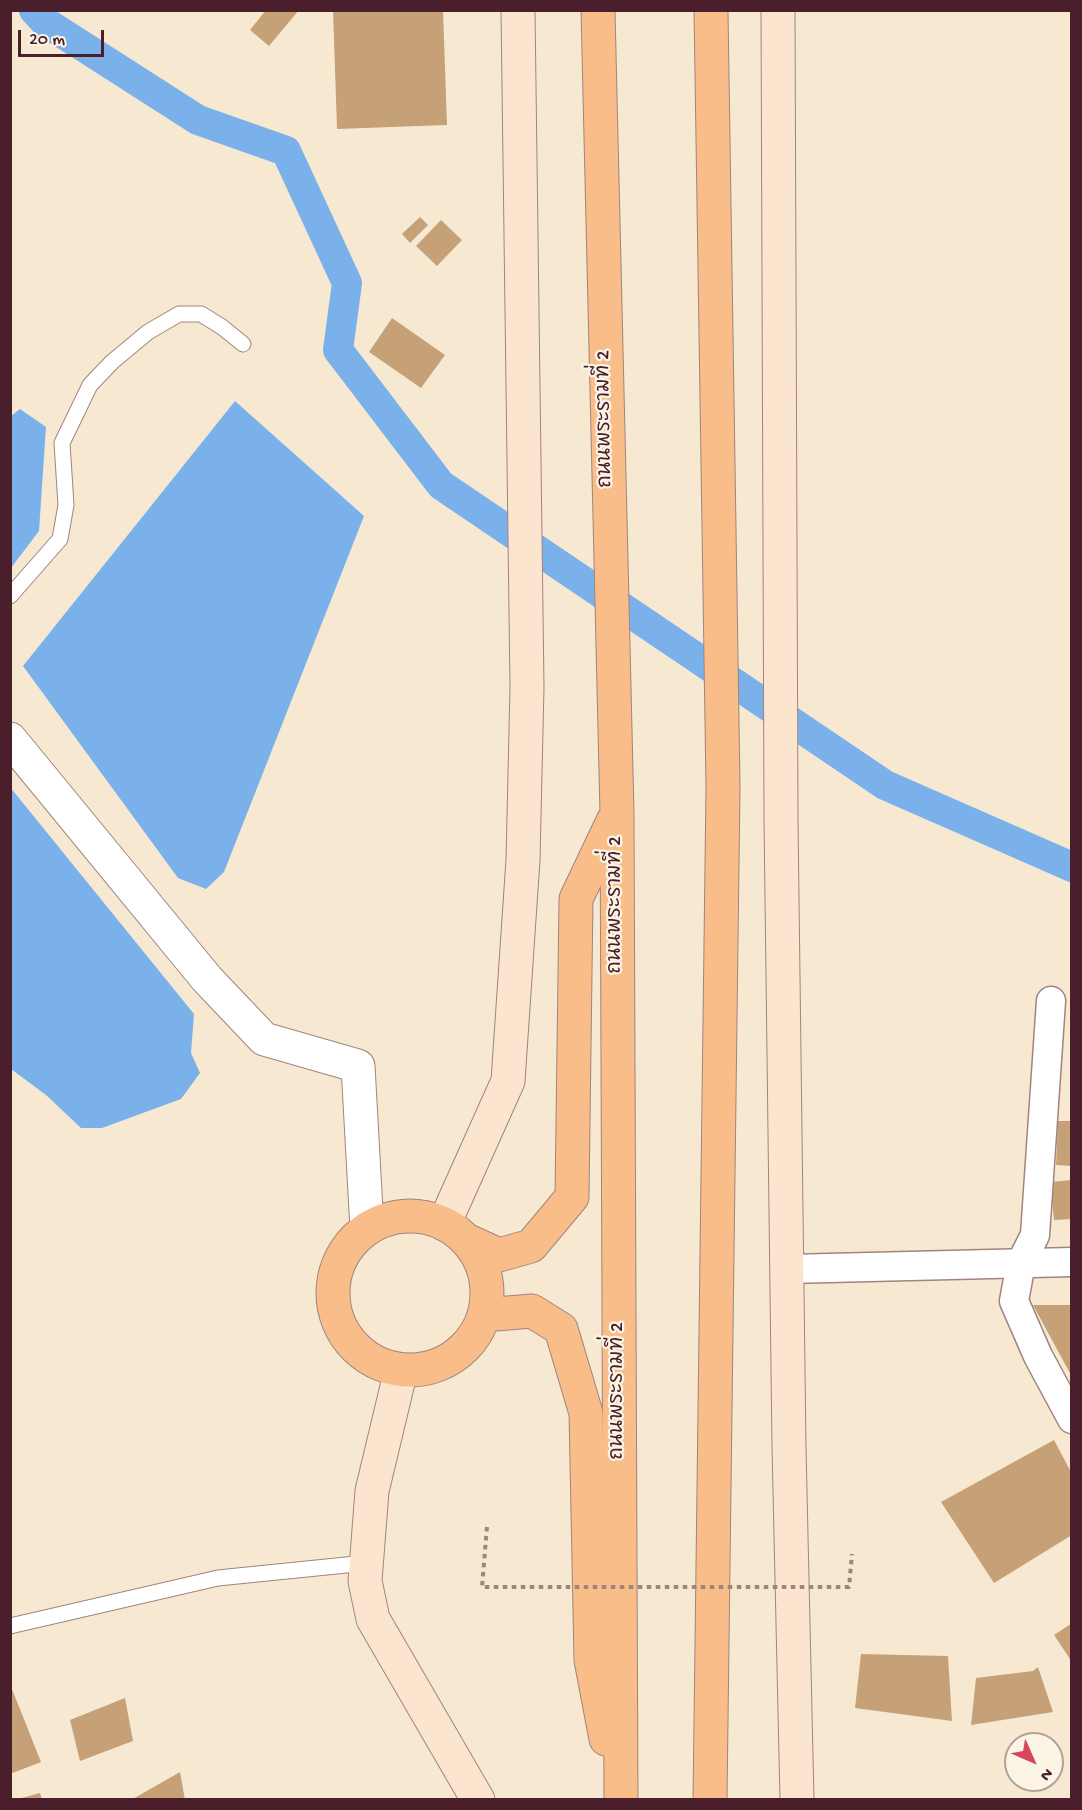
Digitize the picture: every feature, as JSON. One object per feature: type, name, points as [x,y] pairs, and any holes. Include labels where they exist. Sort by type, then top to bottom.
[{"type":"highway","name":"ถนนพระรามที่ 2","points":[[598,10],[617,814],[619,1800]]},
{"type":"highway","points":[[710,1800],[723,787],[718,580],[711,10]]},
{"type":"highway","points":[[455,1232],[481,1262],[487,1288],[484,1315],[472,1339],[452,1358],[427,1369],[401,1370],[375,1363],[353,1347],[338,1324],[332,1298],[335,1271],[347,1247],[367,1229],[391,1218],[419,1216],[455,1232],[499,1255],[531,1246],[572,1197],[576,899],[617,814]]},
{"type":"highway","points":[[484,1315],[532,1311],[561,1329],[586,1413],[591,1660],[619,1800]]},
{"type":"main road","points":[[455,1232],[508,1081],[523,860],[527,687],[518,10]]},
{"type":"main road","points":[[778,10],[781,819],[789,1447],[797,1800]]},
{"type":"main road","points":[[401,1370],[372,1491],[365,1581],[373,1619],[478,1800]]},
{"type":"street","points":[[10,740],[207,978],[264,1039],[358,1066],[367,1229]]},
{"type":"street","points":[[1051,1001],[1035,1235],[1022,1263],[1014,1300],[1038,1356],[1071,1419]]},
{"type":"street","points":[[788,1269],[1071,1262]]},
{"type":"lane","points":[[10,596],[60,539],[66,505],[62,443],[90,385],[97,377],[148,332],[179,314],[201,314],[243,344]]},
{"type":"lane","points":[[10,1626],[218,1578],[366,1563]]},
{"type":"path","points":[[487,1527],[482,1587],[849,1587],[852,1554]]},
{"type":"water","points":[[235,401],[364,516],[224,872],[206,889],[178,878],[23,666]]},
{"type":"water","points":[[20,409],[46,427],[39,531],[11,568],[11,416]]},
{"type":"water","points":[[10,787],[194,1014],[191,1053],[200,1073],[181,1099],[102,1128],[81,1128],[46,1095],[11,1069]]},
{"type":"building","points":[[266,10],[299,10],[269,46],[250,30]]},
{"type":"building","points":[[333,10],[443,10],[447,125],[337,129]]},
{"type":"building","points":[[420,217],[428,225],[410,243],[402,234]]},
{"type":"building","points":[[441,220],[462,240],[437,266],[416,246]]},
{"type":"building","points":[[392,318],[445,355],[421,388],[369,352]]},
{"type":"building","points":[[1058,1121],[1072,1121],[1072,1166],[1056,1165]]},
{"type":"building","points":[[1072,1180],[1072,1219],[1054,1220],[1050,1182]]},
{"type":"building","points":[[1033,1305],[1072,1305],[1072,1377]]},
{"type":"building","points":[[1054,1440],[1072,1474],[1072,1535],[994,1583],[941,1502]]},
{"type":"building","points":[[1072,1623],[1072,1662],[1054,1635]]},
{"type":"building","points":[[861,1654],[948,1656],[952,1721],[855,1708]]},
{"type":"building","points":[[1038,1667],[1053,1712],[971,1725],[976,1678],[1033,1671]]},
{"type":"building","points":[[10,1684],[41,1762],[10,1774]]},
{"type":"building","points":[[125,1698],[133,1741],[80,1761],[70,1720]]},
{"type":"building","points":[[180,1772],[185,1800],[131,1800]]},
{"type":"building","points":[[40,1793],[42,1800],[18,1799]]},
{"type":"waterway","points":[[34,10],[45,22],[198,120],[286,151],[347,283],[338,350],[441,485],[885,785],[1072,867]]}]
